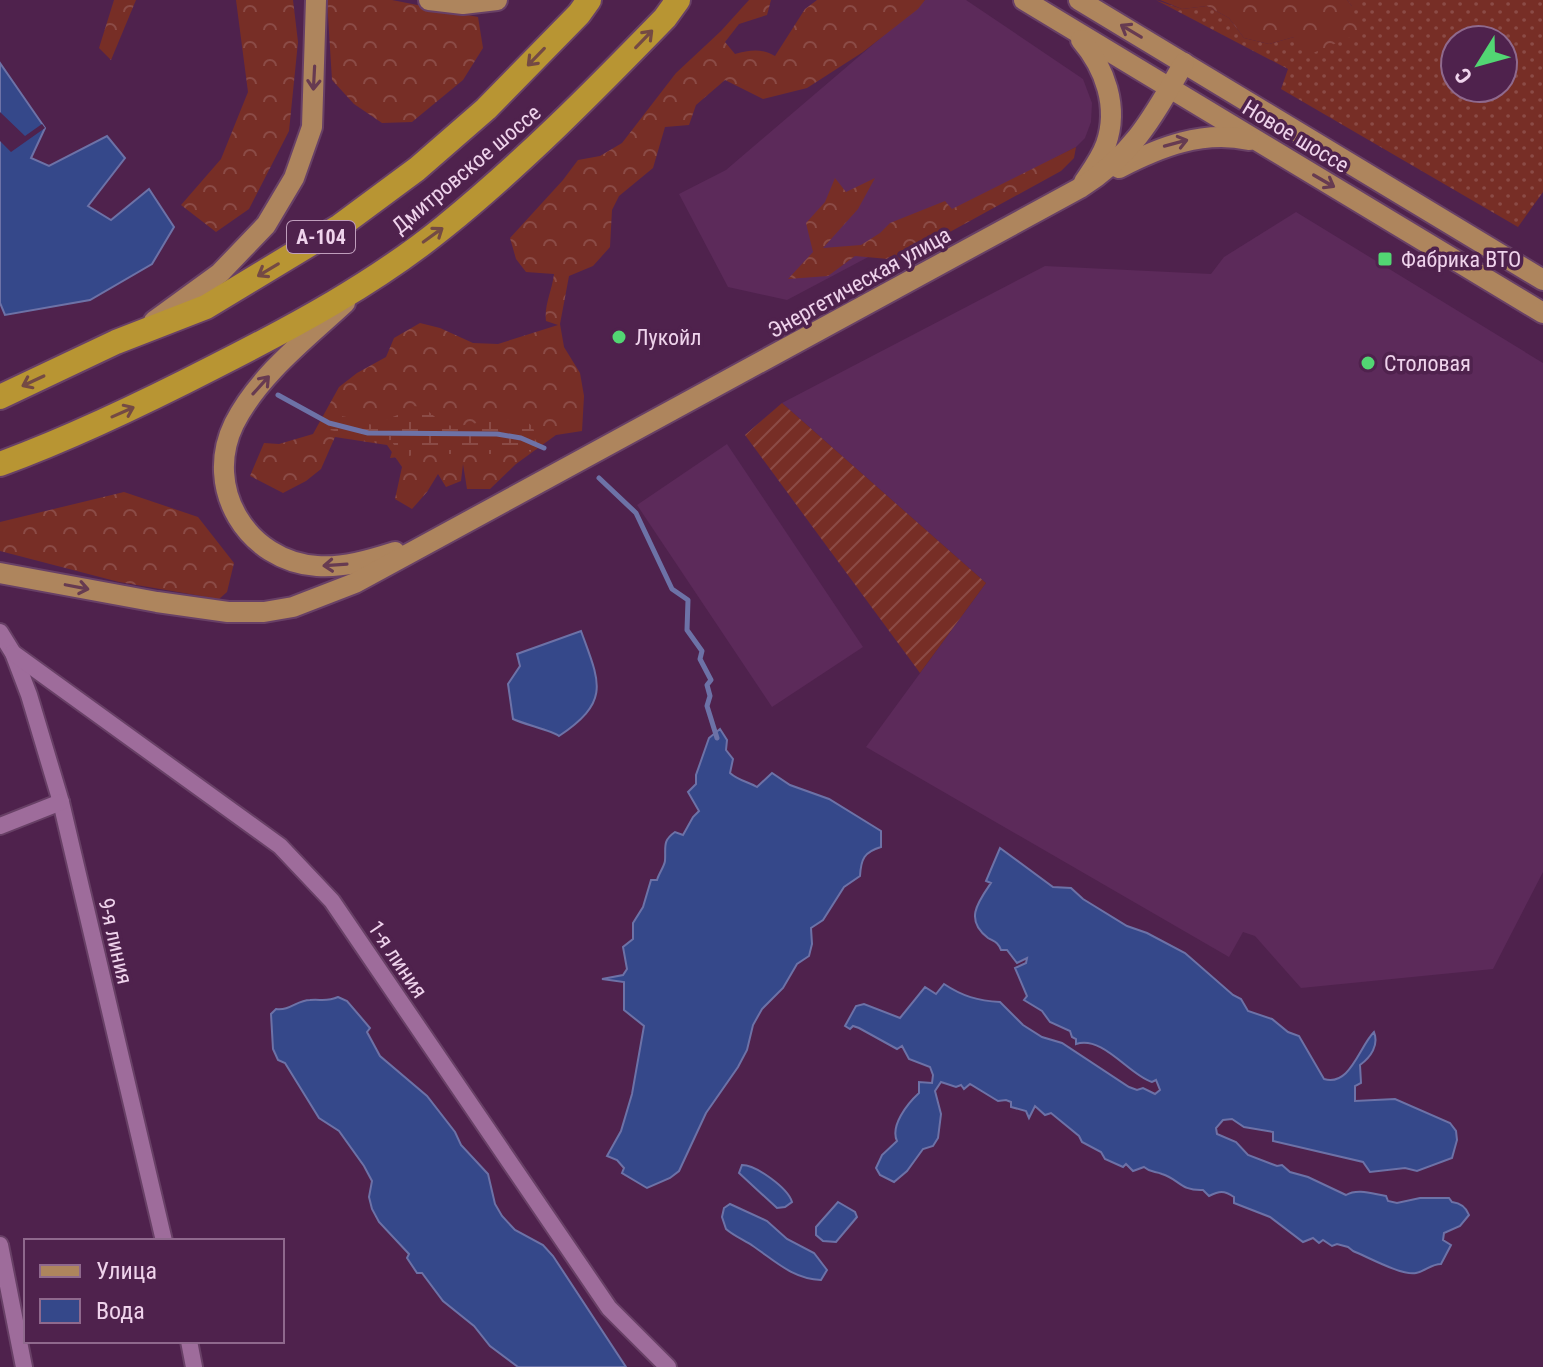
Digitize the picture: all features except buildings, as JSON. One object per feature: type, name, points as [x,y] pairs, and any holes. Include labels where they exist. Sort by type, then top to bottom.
[{"type":"highway","name":"Дмитровское шоссе","points":[[0,397],[116,342],[206,307],[340,226],[417,169],[486,109],[589,0]]},
{"type":"highway","name":"Дмитровское шоссе","points":[[0,464],[154,398],[287,330],[370,280],[442,229],[534,148],[665,18],[678,0]]},
{"type":"main road","points":[[116,342],[161,316],[220,273],[266,225],[294,178],[312,127],[316,0]]},
{"type":"main road","points":[[429,0],[463,4],[497,0]]},
{"type":"main road","name":"Новое шоссе","points":[[1024,0],[1543,313]]},
{"type":"main road","name":"Новое шоссе","points":[[1079,0],[1543,280]]},
{"type":"main road","points":[[1064,25],[1091,52],[1100,66],[1109,96],[1111,123],[1107,143],[1080,188]]},
{"type":"main road","name":"Энергетическая улица","points":[[437,539],[1106,172],[1128,151],[1184,63]]},
{"type":"main road","points":[[1080,188],[1177,142],[1227,137],[1257,142]]},
{"type":"main road","points":[[370,280],[300,344],[245,403],[226,447],[226,491],[234,513],[259,544],[278,556],[296,562],[340,566],[378,558],[437,539]]},
{"type":"main road","points":[[0,573],[157,602],[228,612],[264,612],[323,597],[437,539]]},
{"type":"street","points":[[0,632],[13,653]]},
{"type":"street","name":"9-я линия","points":[[13,653],[61,802],[164,1239]]},
{"type":"street","name":"1-я линия","points":[[13,653],[280,846],[332,901],[609,1308],[668,1367]]},
{"type":"street","points":[[0,826],[61,802]]},
{"type":"street","points":[[0,1245],[24,1367]]},
{"type":"street","points":[[189,1343],[194,1367]]},
{"type":"shaded area","points":[[925,0],[966,0],[1083,79],[1092,103],[1091,122],[1085,138],[1076,147],[787,300],[728,287],[679,194],[726,170]]},
{"type":"shaded area","points":[[1296,212],[1543,363],[1543,872],[1493,969],[1301,988],[1255,936],[1243,932],[1229,957],[866,747],[986,583],[782,403],[1045,266],[1211,274],[1224,257]]},
{"type":"shaded area","points":[[727,444],[863,647],[772,707],[637,505]]},
{"type":"green space","points":[[114,0],[136,0],[111,60],[99,48]]},
{"type":"green space","points":[[236,0],[293,0],[298,42],[289,131],[249,209],[216,232],[181,205],[221,159],[248,92]]},
{"type":"green space","points":[[327,0],[392,0],[478,17],[483,48],[463,80],[412,122],[382,123],[354,104],[332,80]]},
{"type":"green space","points":[[749,0],[771,0],[767,15],[739,24],[725,42],[735,54],[755,50],[775,56],[805,9],[817,0],[925,0],[863,52],[807,88],[763,99],[725,80],[696,105],[689,125],[665,127],[653,168],[619,196],[612,210],[610,247],[593,266],[569,276],[560,324],[564,347],[580,373],[584,396],[582,431],[556,435],[516,464],[490,489],[467,489],[463,464],[461,481],[446,487],[438,474],[412,509],[395,499],[402,467],[387,445],[335,437],[321,469],[283,493],[250,476],[264,443],[279,444],[313,434],[339,387],[386,357],[394,338],[420,323],[473,343],[498,344],[558,325],[546,321],[554,274],[526,272],[516,259],[510,238],[578,160],[600,156],[622,143],[676,73]]},
{"type":"green space","points":[[1156,0],[1182,9],[1207,6],[1229,18],[1244,38],[1269,44],[1294,37],[1352,6],[1347,0],[1543,0],[1543,192],[1518,227],[1281,89],[1288,69]]},
{"type":"green space","points":[[1160,0],[1347,0],[1352,6],[1360,33],[1313,53],[1294,37],[1269,44],[1244,38],[1229,18],[1207,6],[1182,9]]},
{"type":"green space","points":[[1076,147],[1074,158],[1061,171],[899,260],[855,256],[828,276],[788,279],[813,252],[806,223],[825,202],[835,178],[846,192],[875,178],[858,209],[823,248],[861,245],[890,223],[945,201],[952,209]]},
{"type":"green space","points":[[782,403],[986,583],[920,673],[745,435]]},
{"type":"green space","points":[[413,406],[456,426],[496,420],[523,421],[531,426],[535,436],[532,452],[512,448],[491,454],[444,454],[438,449],[390,458],[394,445],[391,440],[366,442],[361,437],[330,430],[336,425],[335,416],[373,425]]},
{"type":"green space","points":[[124,492],[198,517],[234,563],[227,592],[219,599],[119,582],[0,551],[0,522]]},
{"type":"water","points":[[0,63],[45,128],[31,158],[49,166],[107,136],[125,158],[88,206],[111,220],[149,189],[174,227],[152,264],[90,300],[5,315],[0,303]]},
{"type":"water","points":[[581,631],[593,664],[597,690],[587,712],[559,736],[513,719],[508,684],[520,666],[517,654]]},
{"type":"water","points":[[720,729],[727,740],[726,750],[733,759],[730,773],[733,776],[757,787],[772,773],[790,785],[829,799],[881,831],[881,847],[867,854],[860,876],[844,887],[823,920],[811,928],[809,956],[797,964],[783,988],[762,1009],[753,1025],[747,1050],[706,1113],[679,1171],[647,1188],[622,1173],[624,1168],[617,1160],[607,1156],[621,1131],[632,1094],[644,1026],[624,1010],[624,982],[602,979],[623,975],[627,969],[623,947],[633,939],[633,923],[643,907],[651,880],[657,880],[664,866],[668,838],[675,832],[683,835],[699,811],[688,792],[696,784],[696,775],[709,738]]},
{"type":"water","points":[[1000,848],[1053,887],[1071,888],[1127,926],[1185,953],[1241,999],[1248,1011],[1272,1019],[1288,1032],[1299,1036],[1324,1079],[1333,1080],[1347,1072],[1374,1032],[1373,1050],[1360,1065],[1361,1083],[1355,1086],[1355,1101],[1395,1099],[1450,1123],[1456,1131],[1457,1140],[1452,1158],[1417,1171],[1405,1168],[1370,1172],[1363,1162],[1273,1141],[1273,1132],[1244,1127],[1232,1119],[1223,1120],[1216,1128],[1217,1134],[1236,1142],[1248,1155],[1282,1165],[1290,1172],[1346,1195],[1366,1192],[1386,1196],[1388,1201],[1397,1203],[1420,1198],[1449,1198],[1461,1204],[1469,1215],[1460,1226],[1444,1233],[1443,1240],[1451,1245],[1441,1264],[1420,1272],[1402,1272],[1348,1247],[1332,1246],[1323,1240],[1319,1243],[1313,1238],[1303,1242],[1270,1217],[1234,1203],[1234,1197],[1227,1193],[1209,1196],[1203,1190],[1189,1189],[1168,1176],[1144,1167],[1133,1171],[1126,1164],[1123,1167],[1105,1159],[1101,1152],[1082,1142],[1051,1113],[1045,1115],[1035,1106],[1029,1118],[1026,1111],[1011,1107],[1011,1102],[998,1101],[970,1084],[964,1089],[961,1085],[956,1087],[941,1082],[935,1091],[941,1114],[938,1138],[933,1146],[923,1149],[907,1171],[894,1182],[880,1175],[876,1168],[882,1155],[897,1141],[896,1129],[901,1116],[919,1093],[919,1082],[932,1083],[933,1075],[930,1067],[909,1059],[902,1046],[897,1049],[859,1028],[845,1026],[856,1006],[864,1004],[900,1018],[925,987],[936,994],[944,984],[970,997],[1000,1002],[1023,1025],[1042,1037],[1062,1043],[1129,1087],[1137,1090],[1143,1088],[1155,1094],[1160,1090],[1156,1080],[1152,1082],[1143,1078],[1106,1050],[1086,1043],[1076,1044],[1070,1031],[1050,1022],[1042,1011],[1024,1000],[1027,996],[1015,968],[1026,963],[1027,958],[1017,963],[1007,950],[1001,950],[981,931],[975,918],[978,904],[991,883],[986,881]]},
{"type":"water","points":[[338,997],[347,1001],[370,1028],[367,1032],[380,1056],[427,1096],[455,1132],[461,1145],[488,1174],[495,1204],[502,1216],[515,1230],[543,1245],[553,1256],[626,1367],[518,1367],[490,1346],[474,1326],[443,1301],[422,1273],[417,1273],[407,1258],[409,1254],[379,1222],[372,1209],[369,1197],[372,1181],[364,1166],[339,1131],[319,1118],[273,1049],[271,1014],[276,1009],[305,1000]]},
{"type":"water","points":[[742,1165],[771,1178],[792,1202],[777,1208],[739,1173]]},
{"type":"water","points":[[838,1202],[855,1212],[857,1217],[836,1242],[823,1241],[816,1235],[816,1227]]},
{"type":"water","points":[[730,1204],[767,1221],[787,1239],[814,1253],[827,1270],[821,1280],[793,1273],[726,1229],[722,1217],[724,1208]]},
{"type":"pier","points":[[0,112],[25,136],[42,124],[45,128],[11,152],[0,141]]},
{"type":"waterway","points":[[278,395],[329,423],[368,433],[497,434],[521,438],[544,448]]},
{"type":"waterway","points":[[599,478],[636,513],[672,589],[688,600],[687,630],[702,651],[700,659],[711,680],[707,685],[710,696],[707,706],[717,738]]},
{"type":"place","name":"Фабрика ВТО","points":[[1385,259]]},
{"type":"place","name":"Лукойл","points":[[619,337]]},
{"type":"place","name":"Столовая","points":[[1368,363]]}]
